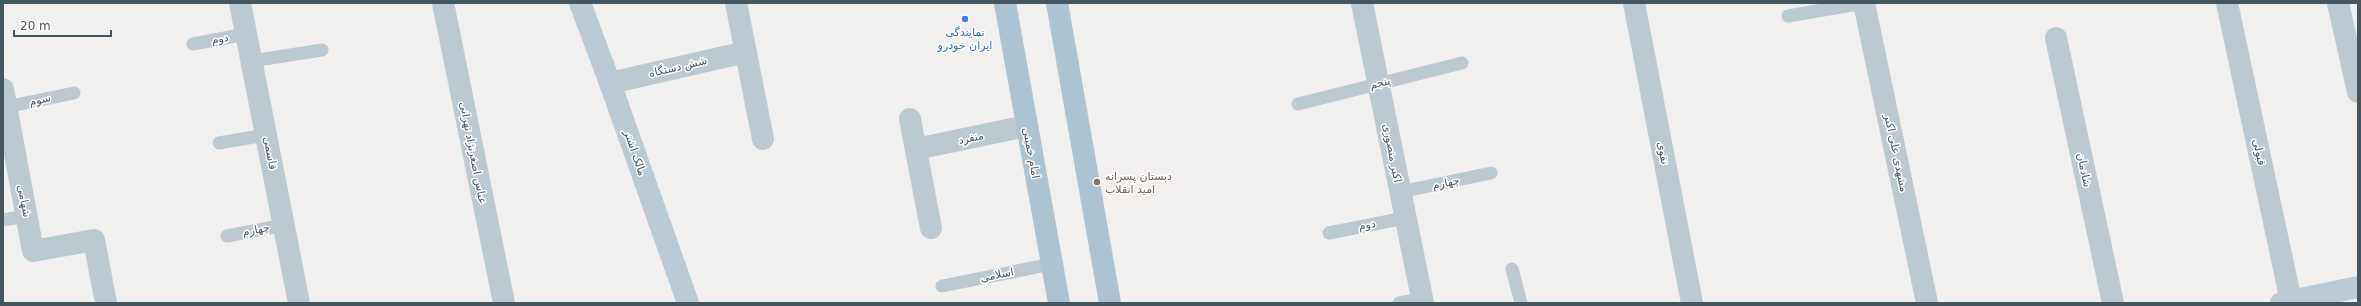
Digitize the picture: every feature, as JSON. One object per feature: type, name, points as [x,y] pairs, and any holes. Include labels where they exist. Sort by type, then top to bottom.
[{"type":"main road","name":"مالک اشتر","points":[[580,3],[688,303]]},
{"type":"main road","name":"امام خمینی","points":[[1005,3],[1059,303]]},
{"type":"main road","points":[[1057,3],[1110,303]]},
{"type":"main road","points":[[2286,302],[2358,287]]},
{"type":"street","name":"قاسمی","points":[[240,3],[299,303]]},
{"type":"street","name":"عباس اصغرنژاد تهرانی","points":[[443,3],[504,303]]},
{"type":"street","points":[[736,3],[763,139]]},
{"type":"street","name":"اکبر منصوری","points":[[1362,3],[1422,301]]},
{"type":"street","name":"نقوی","points":[[1634,3],[1692,303]]},
{"type":"street","name":"مشهدی علی اکبر","points":[[1864,3],[1927,303]]},
{"type":"street","name":"قبولی","points":[[2227,3],[2286,302]]},
{"type":"street","points":[[2338,3],[2358,92]]},
{"type":"street","name":"شادمان","points":[[2056,38],[2112,303]]},
{"type":"street","name":"شش دستگاه","points":[[610,83],[746,52]]},
{"type":"street","name":"شهامی","points":[[5,98],[7,138],[27,216],[33,251],[94,240],[106,303]]},
{"type":"street","points":[[910,119],[931,228]]},
{"type":"street","name":"منفرد","points":[[916,149],[1026,126]]},
{"type":"lane","points":[[1788,16],[1864,3]]},
{"type":"lane","name":"دوم","points":[[193,44],[246,34]]},
{"type":"lane","points":[[252,61],[322,50]]},
{"type":"lane","name":"پنجم","points":[[1298,104],[1462,63]]},
{"type":"lane","name":"سوم","points":[[5,98],[74,93]]},
{"type":"lane","points":[[219,143],[266,135]]},
{"type":"lane","name":"چهارم","points":[[1400,192],[1491,173]]},
{"type":"lane","points":[[3,220],[27,216]]},
{"type":"lane","name":"دوم","points":[[1329,233],[1405,218]]},
{"type":"lane","name":"چهارم","points":[[228,236],[284,225]]},
{"type":"lane","name":"اسلامی","points":[[942,286],[1052,264]]},
{"type":"lane","points":[[1512,269],[1521,303]]},
{"type":"lane","points":[[1399,303],[1422,301]]},
{"type":"place","name":"نمایندگی ایران خودرو","points":[[965,19]]},
{"type":"place","name":"دبستان پسرانه امید انقلاب","points":[[1097,182]]}]
